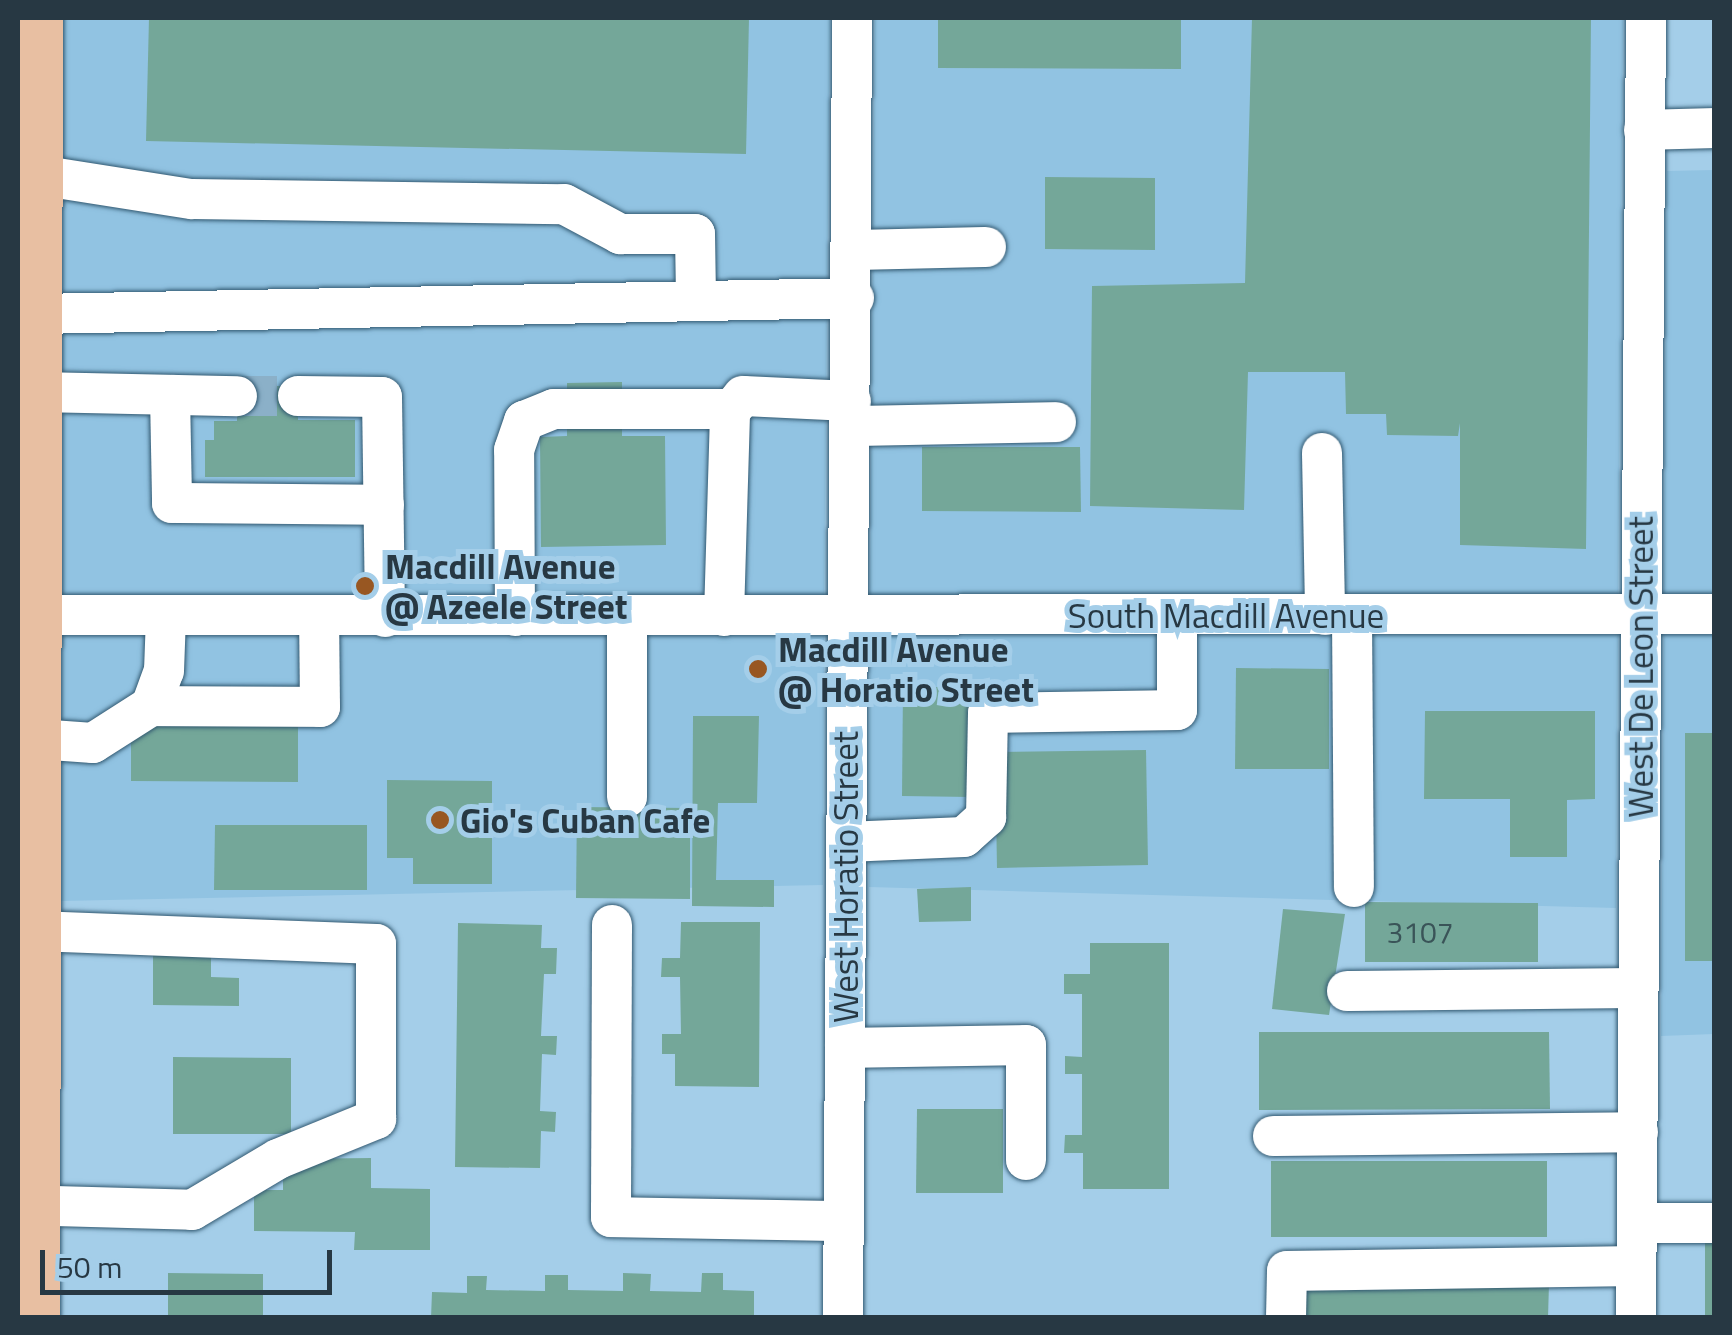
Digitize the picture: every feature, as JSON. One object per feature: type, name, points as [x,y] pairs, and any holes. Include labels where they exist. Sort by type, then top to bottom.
[{"type":"main road","points":[[35,1318],[27,1205],[36,931],[37,740],[28,616],[38,314],[28,227],[38,175],[38,18]]},
{"type":"street","name":"West Horatio Street","points":[[843,1318],[847,616],[854,298],[852,18]]},
{"type":"street","name":"West De Leon Street","points":[[1636,1318],[1646,18]]},
{"type":"street","points":[[1644,130],[1714,128]]},
{"type":"street","points":[[38,175],[192,199],[564,204],[620,234],[695,234],[696,301]]},
{"type":"street","points":[[854,250],[986,248]]},
{"type":"street","points":[[38,314],[854,298]]},
{"type":"street","points":[[38,392],[237,396]]},
{"type":"street","points":[[170,395],[172,503],[384,505]]},
{"type":"street","points":[[298,396],[382,397],[385,617]]},
{"type":"street","points":[[724,616],[724,440],[732,409],[743,396],[851,413],[1056,422]]},
{"type":"street","points":[[515,616],[514,505],[524,421],[554,409],[732,409]]},
{"type":"street","points":[[1322,453],[1339,615],[1354,886]]},
{"type":"street","name":"South Macdill Avenue","points":[[28,616],[1714,614]]},
{"type":"street","points":[[846,842],[964,837],[986,817],[988,713],[1177,710],[1177,615]]},
{"type":"street","points":[[152,706],[164,671],[166,616]]},
{"type":"street","points":[[627,797],[628,616]]},
{"type":"street","points":[[37,740],[93,743],[152,706],[320,707],[318,617]]},
{"type":"street","points":[[612,925],[611,1218],[843,1221]]},
{"type":"street","points":[[27,1205],[192,1210],[278,1159],[376,1119],[376,944],[36,931]]},
{"type":"street","points":[[1347,990],[1638,988]]},
{"type":"street","points":[[844,1048],[1026,1045],[1026,1160]]},
{"type":"street","points":[[1273,1136],[1638,1132]]},
{"type":"street","points":[[1637,1223],[1714,1223]]},
{"type":"street","points":[[1286,1318],[1287,1270],[1636,1266]]},
{"type":"shaded area","points":[[60,18],[830,18],[824,596],[60,596]]},
{"type":"shaded area","points":[[875,18],[1623,18],[1618,594],[870,596]]},
{"type":"shaded area","points":[[1714,170],[1714,594],[1664,594],[1667,171]]},
{"type":"shaded area","points":[[1618,635],[1616,908],[869,887],[870,636]]},
{"type":"shaded area","points":[[1664,635],[1714,635],[1714,1034],[1661,1036]]},
{"type":"shaded area","points":[[60,636],[824,636],[823,885],[60,901]]},
{"type":"building","points":[[149,18],[749,18],[746,154],[146,141]]},
{"type":"building","points":[[938,18],[1181,18],[1181,69],[938,68]]},
{"type":"building","points":[[1252,18],[1591,18],[1586,549],[1460,545],[1460,423],[1458,436],[1387,435],[1386,414],[1346,414],[1345,372],[1248,372],[1244,510],[1090,506],[1092,286],[1245,283]]},
{"type":"building","points":[[1045,177],[1155,178],[1155,250],[1045,249]]},
{"type":"building","points":[[622,382],[622,436],[665,436],[666,545],[541,547],[540,437],[567,436],[567,383]]},
{"type":"building","points":[[237,386],[298,386],[298,420],[355,420],[355,477],[205,477],[205,440],[214,440],[214,421],[237,421]]},
{"type":"building","points":[[922,447],[1080,447],[1081,512],[922,511]]},
{"type":"building","points":[[1236,668],[1329,669],[1329,769],[1235,769]]},
{"type":"building","points":[[903,687],[971,687],[971,797],[902,796]]},
{"type":"building","points":[[1425,711],[1595,711],[1595,799],[1567,800],[1567,857],[1510,857],[1510,799],[1424,799]]},
{"type":"building","points":[[693,716],[759,716],[757,803],[718,803],[716,880],[774,880],[774,907],[692,906]]},
{"type":"building","points":[[131,722],[298,723],[298,782],[131,781]]},
{"type":"building","points":[[1685,733],[1714,733],[1714,961],[1685,961]]},
{"type":"building","points":[[1146,750],[1148,865],[997,868],[995,752]]},
{"type":"building","name":"Gio's Cuban Cafe","points":[[387,780],[492,781],[492,884],[413,884],[413,858],[387,858]]},
{"type":"building","points":[[577,807],[690,808],[690,899],[576,898]]},
{"type":"building","points":[[215,825],[367,825],[367,890],[214,890]]},
{"type":"building","points":[[971,887],[971,921],[919,922],[917,889]]},
{"type":"building","points":[[1365,902],[1538,903],[1538,962],[1365,962]]},
{"type":"building","points":[[1283,909],[1345,914],[1329,1015],[1272,1009]]},
{"type":"building","points":[[681,922],[760,922],[759,1087],[675,1086],[675,1054],[662,1054],[662,1034],[681,1034],[680,977],[661,977],[662,958],[680,958]]},
{"type":"building","points":[[458,923],[542,925],[541,948],[557,948],[556,974],[544,974],[541,1036],[557,1036],[556,1055],[542,1054],[540,1111],[556,1112],[555,1132],[541,1131],[540,1168],[455,1167]]},
{"type":"building","points":[[1090,943],[1169,943],[1169,1189],[1083,1189],[1083,1153],[1064,1153],[1065,1135],[1082,1135],[1082,1074],[1065,1074],[1065,1056],[1082,1057],[1082,994],[1064,994],[1064,974],[1090,974]]},
{"type":"building","points":[[153,948],[211,950],[211,977],[239,978],[239,1006],[153,1005]]},
{"type":"building","points":[[1259,1032],[1549,1032],[1550,1109],[1259,1110]]},
{"type":"building","points":[[173,1057],[291,1058],[291,1134],[173,1134]]},
{"type":"building","points":[[917,1109],[1003,1109],[1003,1193],[916,1193]]},
{"type":"building","points":[[371,1158],[371,1188],[430,1189],[430,1250],[354,1250],[355,1232],[254,1231],[254,1190],[283,1190],[283,1159]]},
{"type":"building","points":[[1271,1161],[1547,1161],[1547,1237],[1271,1237]]},
{"type":"building","points":[[1705,1242],[1714,1242],[1714,1318],[1705,1318]]},
{"type":"building","points":[[168,1273],[263,1274],[263,1318],[168,1318]]},
{"type":"building","points":[[623,1273],[651,1274],[650,1291],[701,1292],[702,1273],[723,1273],[723,1290],[754,1291],[754,1318],[431,1318],[432,1292],[467,1293],[467,1276],[487,1276],[486,1290],[545,1291],[545,1275],[568,1275],[568,1290],[623,1291]]},
{"type":"building","points":[[1305,1280],[1549,1283],[1548,1318],[1304,1318]]},
{"type":"tunnel","points":[[237,396],[298,396]]},
{"type":"place","name":"Macdill Avenue @ Azeele Street","points":[[365,586]]},
{"type":"place","name":"Macdill Avenue @ Horatio Street","points":[[758,669]]},
{"type":"place","name":"Gio's Cuban Cafe","points":[[440,820]]}]
